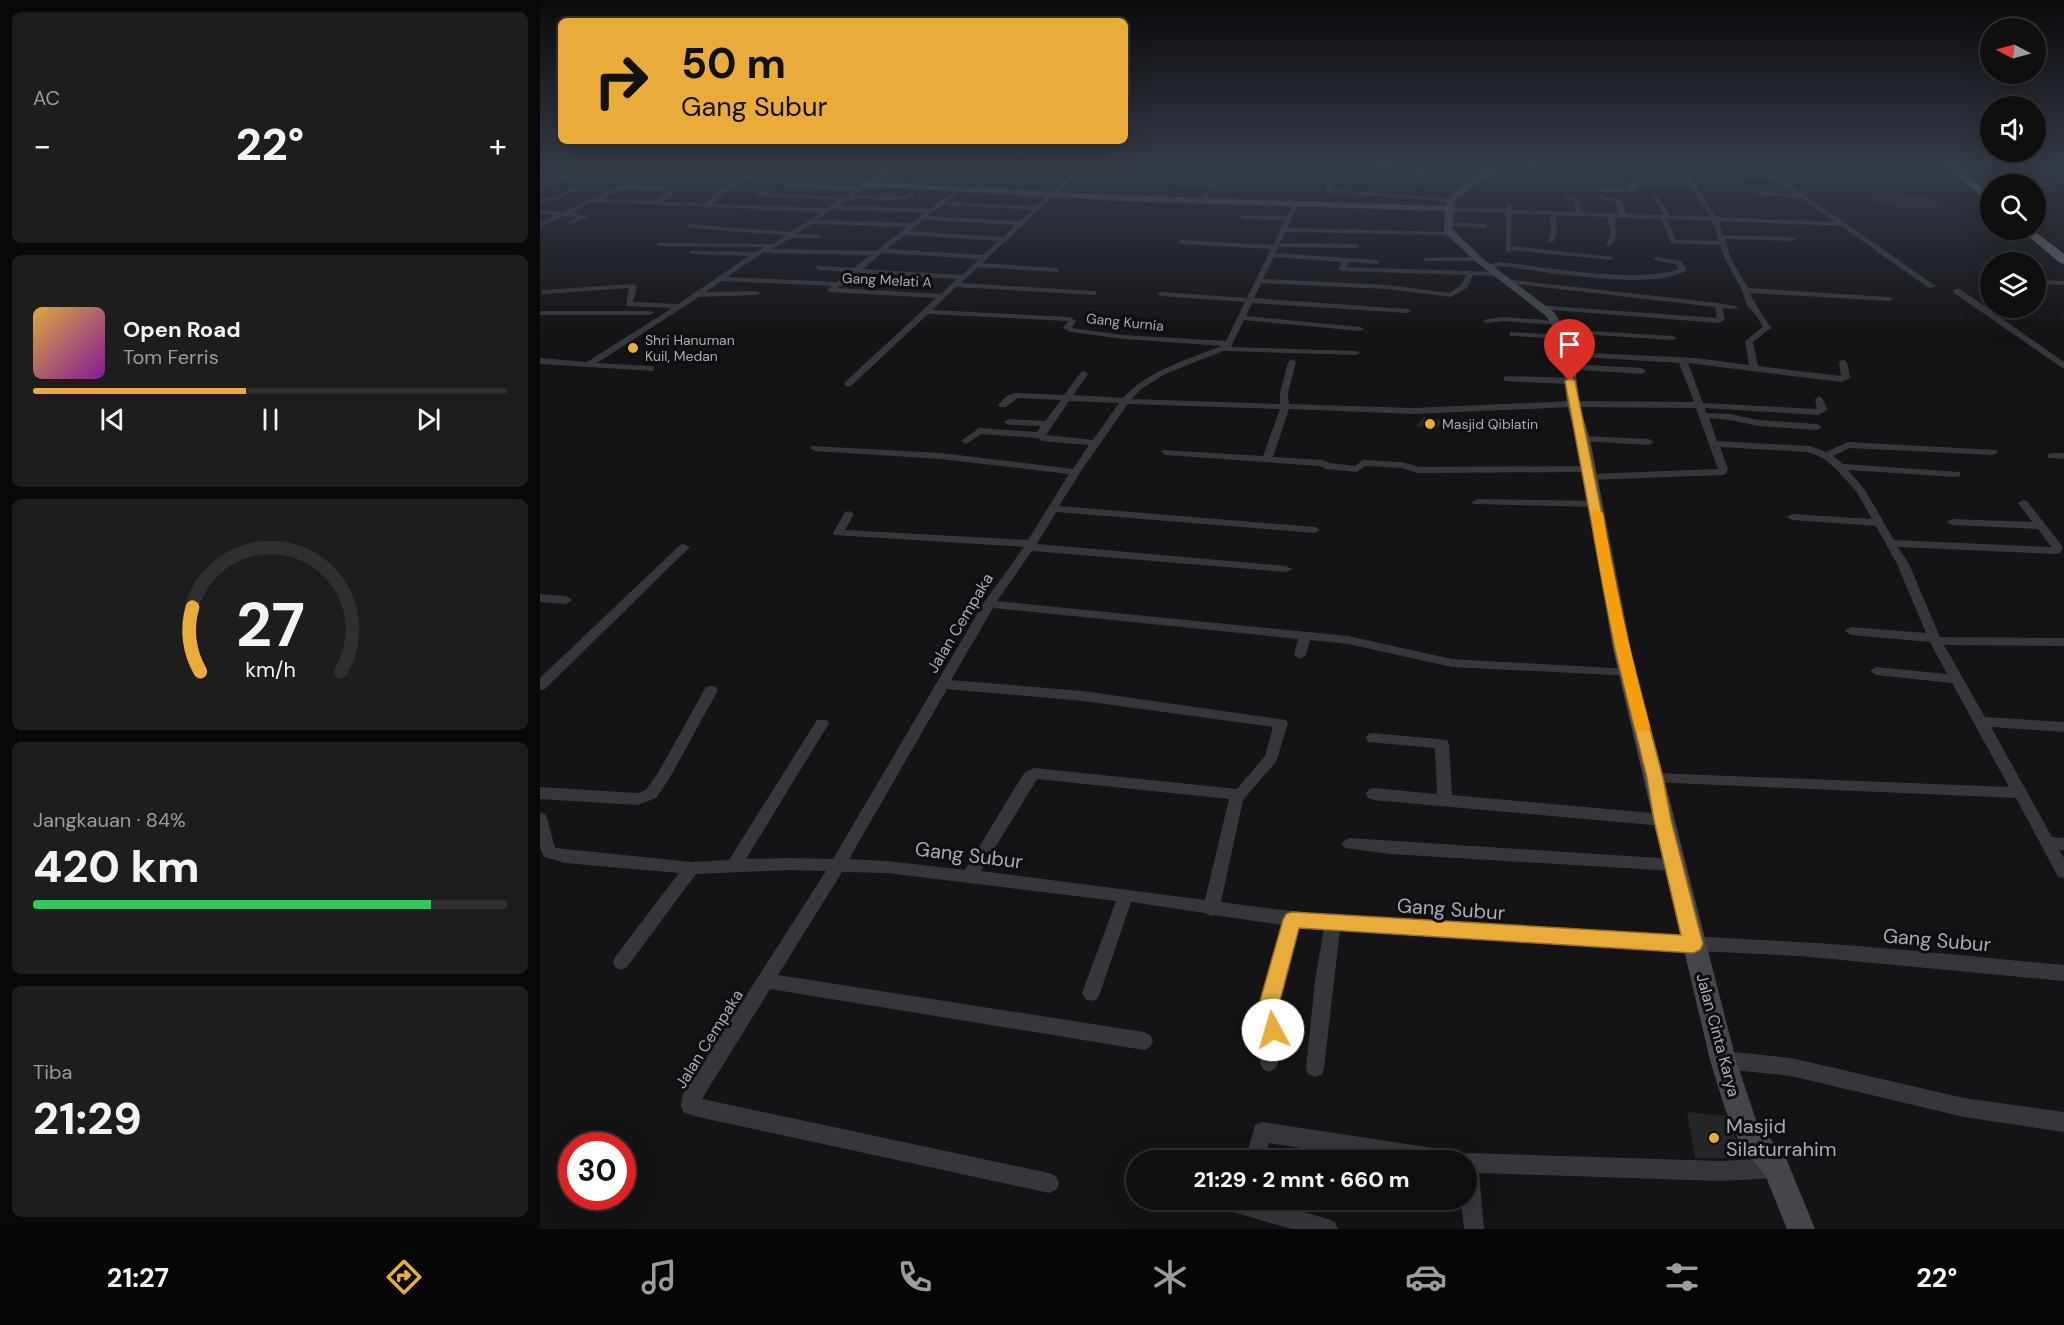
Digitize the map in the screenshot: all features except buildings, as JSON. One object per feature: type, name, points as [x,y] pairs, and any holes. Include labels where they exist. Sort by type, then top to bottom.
[{"type":"highway","points":[[2046,232],[2060,244]]},
{"type":"highway","points":[[2040,240],[2060,244]]},
{"type":"highway","points":[[2040,240],[2064,260]]},
{"type":"street","points":[[588,365],[681,306],[755,254],[776,245],[809,222]]},
{"type":"street","points":[[822,222],[912,225]]},
{"type":"street","points":[[833,287],[916,222]]},
{"type":"street","points":[[1007,222],[1020,223]]},
{"type":"street","points":[[1277,222],[1326,222]]},
{"type":"street","points":[[1453,222],[1488,270],[1540,307],[1565,349]]},
{"type":"street","points":[[1470,222],[1485,226]]},
{"type":"street","points":[[1509,222],[1508,250],[1611,258]]},
{"type":"street","points":[[1551,241],[1554,222]]},
{"type":"street","points":[[1609,244],[1614,234],[1612,222]]},
{"type":"street","points":[[1667,222],[1673,242],[1793,239]]},
{"type":"street","points":[[1716,222],[1724,240],[1728,259],[1746,290],[1751,306],[1767,328],[1749,341],[1754,366],[1751,368]]},
{"type":"street","points":[[1790,222],[1843,224],[1932,286]]},
{"type":"street","points":[[848,384],[1020,223]]},
{"type":"street","points":[[1288,224],[1226,347],[1356,353]]},
{"type":"street","points":[[689,226],[714,226],[819,237]]},
{"type":"street","points":[[902,233],[1003,239]]},
{"type":"street","points":[[1181,242],[1275,249],[1346,260],[1377,262]]},
{"type":"street","points":[[659,244],[776,245]]},
{"type":"street","points":[[1275,249],[1356,246]]},
{"type":"street","points":[[692,252],[755,254],[815,260]]},
{"type":"street","points":[[755,254],[877,252],[984,257]]},
{"type":"street","points":[[1260,281],[1388,287],[1451,295],[1500,264],[1639,277],[1672,274],[1683,270],[1679,262],[1656,259]]},
{"type":"street","points":[[1346,260],[1342,269],[1488,270]]},
{"type":"street","points":[[1426,260],[1735,307]]},
{"type":"street","points":[[975,265],[1055,270]]},
{"type":"street","points":[[820,268],[963,277]]},
{"type":"street","name":"Gang Melati A","points":[[719,279],[943,296]]},
{"type":"street","points":[[2046,282],[2064,283]]},
{"type":"street","points":[[955,285],[1093,293]]},
{"type":"street","points":[[545,292],[633,286],[629,304],[681,306]]},
{"type":"street","points":[[1746,290],[1889,299]]},
{"type":"street","points":[[1957,291],[2064,366]]},
{"type":"street","points":[[697,295],[756,293]]},
{"type":"street","points":[[1161,294],[1252,298],[1407,311]]},
{"type":"street","points":[[1540,307],[1719,321],[1721,319],[1718,305]]},
{"type":"street","name":"Gang Kurnia","points":[[926,312],[1070,319],[1072,321],[1067,328],[1070,330],[1226,347]]},
{"type":"street","points":[[540,313],[667,313]]},
{"type":"street","points":[[1242,318],[1360,329]]},
{"type":"street","points":[[1487,321],[1504,319],[1565,349],[1683,362],[1696,361],[1841,379],[1846,378],[1843,362]]},
{"type":"street","points":[[1513,334],[1642,371]]},
{"type":"street","points":[[1507,379],[1565,349],[1673,338]]},
{"type":"street","name":"Jalan Cempaka","points":[[1049,1183],[824,1137],[698,1108],[690,1105],[692,1095],[838,865],[989,604],[1125,401],[1138,387],[1162,372],[1226,347]]},
{"type":"street","name":"Jalan Cinta Karya","points":[[1565,349],[1573,404],[1583,439],[1596,504],[1605,569],[1655,778],[1662,820],[1723,1060],[1738,1109],[1748,1132],[1776,1168],[1801,1229]]},
{"type":"street","points":[[542,362],[651,369]]},
{"type":"street","points":[[1267,459],[1285,407],[1284,393],[1292,362]]},
{"type":"street","points":[[1166,452],[1323,463],[1326,466],[1357,470],[1363,463],[1402,465],[1418,471],[1718,474],[1723,469],[1683,362]]},
{"type":"street","points":[[1040,435],[1084,374]]},
{"type":"street","points":[[1003,405],[1017,395],[1064,399],[1414,411],[1573,404],[1698,405],[1821,411],[1819,399]]},
{"type":"street","points":[[1702,415],[1731,417],[1758,423],[1817,427]]},
{"type":"street","points":[[1009,422],[1047,424]]},
{"type":"street","points":[[966,441],[979,431],[1040,435],[1043,438],[1096,443]]},
{"type":"street","points":[[1583,439],[1649,442]]},
{"type":"street","points":[[1713,444],[1810,449],[1826,456],[1840,467],[1860,490],[1903,564],[1935,640],[2064,872]]},
{"type":"street","points":[[1826,456],[1848,445],[1993,452]]},
{"type":"street","points":[[815,448],[941,456],[1076,472]]},
{"type":"street","points":[[2051,456],[2064,456]]},
{"type":"street","points":[[1840,467],[1956,474]]},
{"type":"street","points":[[1477,501],[1596,504]]},
{"type":"street","points":[[1891,543],[2056,552],[2057,547],[2023,503]]},
{"type":"street","points":[[1052,509],[1315,530]]},
{"type":"street","points":[[849,514],[838,533],[1030,546],[1286,569]]},
{"type":"street","points":[[1792,518],[1879,523]]},
{"type":"street","points":[[1952,522],[2041,526]]},
{"type":"street","points":[[540,686],[684,547]]},
{"type":"street","points":[[540,598],[566,600]]},
{"type":"street","points":[[989,604],[1348,640],[1452,663],[1629,673]]},
{"type":"street","points":[[1851,631],[1935,640],[2064,642]]},
{"type":"street","points":[[1300,655],[1305,636]]},
{"type":"street","points":[[1876,671],[1956,679]]},
{"type":"street","points":[[943,684],[1083,696],[1281,723],[1270,758],[1245,792],[1237,795],[1037,772],[1029,777],[970,876]]},
{"type":"street","points":[[540,793],[645,798],[663,777],[711,690]]},
{"type":"street","points":[[1982,722],[2064,727]]},
{"type":"street","points":[[733,867],[822,723]]},
{"type":"street","points":[[1373,738],[1442,744],[1445,800]]},
{"type":"street","points":[[1655,778],[2021,793]]},
{"type":"street","points":[[1373,794],[1662,820]]},
{"type":"street","points":[[1211,909],[1237,795]]},
{"type":"street","name":"Gang Subur","points":[[540,819],[547,848],[555,856],[692,868],[838,865],[887,867],[1126,895],[1292,920],[1530,936],[1800,949],[2064,973]]},
{"type":"street","points":[[2047,842],[2064,844]]},
{"type":"street","points":[[1350,844],[1432,852],[1605,859],[1674,865]]},
{"type":"street","points":[[621,963],[692,868]]},
{"type":"street","points":[[1091,993],[1126,895]]},
{"type":"street","points":[[1269,1063],[1273,1028],[1268,1008],[1292,920]]},
{"type":"street","points":[[1315,1068],[1332,921]]},
{"type":"street","points":[[765,981],[1144,1041]]},
{"type":"street","points":[[1723,1060],[1799,1069],[1933,1103],[1995,1114],[2064,1122]]},
{"type":"street","points":[[1258,1150],[1262,1132],[1383,1150]]},
{"type":"street","points":[[1477,1162],[1721,1171],[1776,1168]]},
{"type":"street","points":[[1269,1210],[1328,1229]]},
{"type":"street","points":[[1471,1210],[1474,1229]]},
{"type":"slow traffic","points":[[1597,513],[1605,569],[1642,727]]},
{"type":"place","name":"Shri Hanuman Kuil, Medan","points":[[633,348]]},
{"type":"place","name":"Masjid Qiblatin","points":[[1430,424]]},
{"type":"place","name":"Masjid Silaturrahim","points":[[1714,1138]]},
{"type":"route","points":[[1273,1030],[1268,1008],[1292,920],[1693,944],[1662,820],[1655,778],[1622,649],[1605,569],[1596,504],[1583,439],[1573,404],[1570,381]]}]
